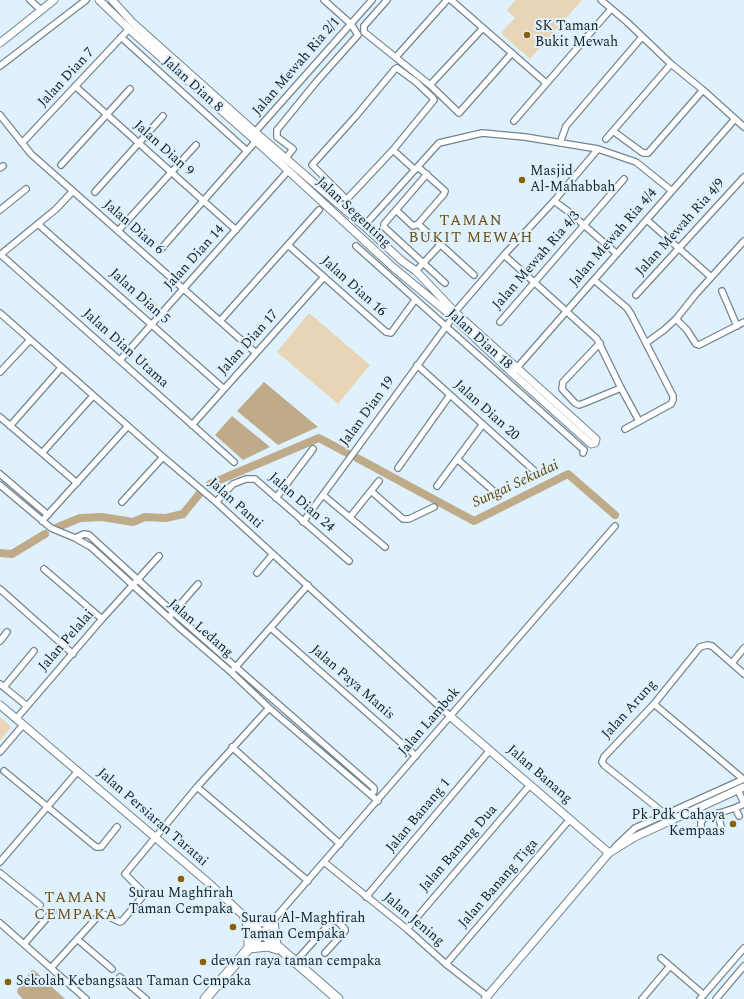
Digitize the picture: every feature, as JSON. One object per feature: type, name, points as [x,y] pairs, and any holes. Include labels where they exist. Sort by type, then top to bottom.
[{"type":"main road","points":[[245,918],[249,928],[249,948]]},
{"type":"main road","points":[[272,922],[278,948]]},
{"type":"main road","points":[[205,999],[262,933],[338,999]]},
{"type":"main road","points":[[249,948],[268,946],[278,948]]},
{"type":"street","points":[[30,0],[41,10]]},
{"type":"street","points":[[0,43],[54,0]]},
{"type":"street","points":[[0,66],[86,0]]},
{"type":"street","name":"Jalan Segenting","points":[[99,0],[129,29],[256,141],[397,271],[454,315],[594,441]]},
{"type":"street","points":[[113,0],[127,20],[129,29]]},
{"type":"street","points":[[285,159],[294,149],[277,137],[277,130],[317,81],[358,37],[358,32],[351,24],[324,0]]},
{"type":"street","name":"Jalan Mewah Ria 2/1","points":[[255,132],[372,0]]},
{"type":"street","points":[[387,0],[364,26],[364,32],[396,57],[459,113],[512,53]]},
{"type":"street","points":[[396,57],[447,0]]},
{"type":"street","points":[[451,0],[546,83]]},
{"type":"street","points":[[601,0],[671,64],[703,90],[744,127]]},
{"type":"street","name":"Jalan Segenting","points":[[120,9],[285,159],[364,226],[402,261],[416,271],[454,315]]},
{"type":"street","points":[[514,121],[611,9]]},
{"type":"street","points":[[430,86],[483,28]]},
{"type":"street","name":"Jalan Dian 7","points":[[22,143],[129,29]]},
{"type":"street","name":"Jalan Dian 8","points":[[121,37],[248,151]]},
{"type":"street","points":[[560,143],[566,126],[642,38]]},
{"type":"street","points":[[606,139],[671,64]]},
{"type":"street","points":[[395,69],[399,69],[416,82],[434,100],[393,150],[348,198],[345,198],[312,165],[356,116],[395,69]]},
{"type":"street","name":"Jalan Dian 9","points":[[75,86],[236,230]]},
{"type":"street","points":[[61,165],[130,89]]},
{"type":"street","points":[[613,131],[643,154],[648,153],[703,90]]},
{"type":"street","name":"Jalan Dian 6","points":[[0,115],[2,122],[31,154],[256,353]]},
{"type":"street","points":[[95,192],[163,116]]},
{"type":"street","name":"Jalan Mewah Ria 4/4","points":[[514,370],[735,119]]},
{"type":"street","points":[[364,226],[439,143],[482,133],[525,137],[598,149],[636,162],[672,191]]},
{"type":"street","points":[[160,250],[256,141]]},
{"type":"street","points":[[118,231],[196,145]]},
{"type":"street","name":"Jalan Dian 19","points":[[303,522],[454,315],[504,255],[554,201],[598,149]]},
{"type":"street","points":[[393,150],[416,168],[427,174],[445,192],[418,224],[413,226],[396,210]]},
{"type":"street","name":"Jalan Dian 14","points":[[120,360],[288,171]]},
{"type":"street","points":[[427,174],[384,224],[385,229],[445,283]]},
{"type":"street","name":"Jalan Mewah Ria 4/9","points":[[636,295],[744,176]]},
{"type":"street","name":"Jalan Mewah Ria 4/3","points":[[500,322],[585,226],[624,179]]},
{"type":"street","points":[[0,210],[26,189]]},
{"type":"street","points":[[0,254],[56,209],[73,191]]},
{"type":"street","points":[[554,201],[617,254]]},
{"type":"street","points":[[220,321],[319,210]]},
{"type":"street","points":[[647,220],[711,277]]},
{"type":"street","name":"Jalan Dian 5","points":[[38,224],[224,389]]},
{"type":"street","points":[[418,224],[474,275]]},
{"type":"street","points":[[374,250],[383,250],[384,245],[382,242]]},
{"type":"street","points":[[646,342],[664,330],[676,319],[711,277],[743,243]]},
{"type":"street","name":"Jalan Dian 16","points":[[288,245],[388,333],[391,333],[415,300]]},
{"type":"street","points":[[416,271],[440,245]]},
{"type":"street","name":"Jalan Dian 18","points":[[356,246],[584,450],[584,453]]},
{"type":"street","name":"Jalan Dian Utama","points":[[0,254],[234,462]]},
{"type":"street","points":[[504,255],[600,343],[621,388],[639,420]]},
{"type":"street","points":[[397,271],[394,265],[396,262],[402,261]]},
{"type":"street","name":"Jalan Dian 17","points":[[192,425],[324,277]]},
{"type":"street","points":[[594,280],[627,308],[673,396],[671,404],[639,420],[625,429]]},
{"type":"street","points":[[722,291],[737,326]]},
{"type":"street","name":"Jalan Panti","points":[[0,313],[93,396],[216,502],[451,717]]},
{"type":"street","points":[[676,319],[687,330],[696,344],[699,345],[744,322]]},
{"type":"street","points":[[0,372],[30,340]]},
{"type":"street","points":[[600,343],[563,382],[562,389],[575,403],[579,405],[621,388]]},
{"type":"street","name":"Jalan Dian 20","points":[[418,365],[539,475]]},
{"type":"street","points":[[10,426],[62,368]]},
{"type":"street","points":[[398,468],[450,395]]},
{"type":"street","points":[[42,453],[93,396]]},
{"type":"street","points":[[0,417],[77,484]]},
{"type":"street","points":[[437,486],[483,424]]},
{"type":"street","points":[[42,521],[128,426]]},
{"type":"street","points":[[276,498],[313,449]]},
{"type":"street","points":[[122,502],[163,457]]},
{"type":"street","points":[[457,459],[498,495]]},
{"type":"street","points":[[0,474],[48,515]]},
{"type":"street","name":"Jalan Dian 24","points":[[216,502],[233,484],[250,478],[255,479],[348,561]]},
{"type":"street","points":[[350,517],[379,481]]},
{"type":"street","name":"Jalan Ledang","points":[[0,485],[42,521],[59,532],[75,538],[91,547],[135,582],[168,618],[232,672],[269,708],[378,801]]},
{"type":"street","points":[[371,491],[403,519],[409,519],[434,507]]},
{"type":"street","points":[[323,495],[385,548]]},
{"type":"street","name":"Jalan Lambok","points":[[262,933],[451,717],[615,526]]},
{"type":"street","points":[[75,538],[88,534],[135,582],[173,612],[374,788],[371,795]]},
{"type":"street","points":[[257,573],[273,554]]},
{"type":"street","name":"Jalan Pelalai","points":[[16,719],[102,619],[159,556]]},
{"type":"street","points":[[44,569],[102,619]]},
{"type":"street","points":[[168,618],[198,584]]},
{"type":"street","points":[[232,672],[308,585]]},
{"type":"street","points":[[0,589],[73,654]]},
{"type":"street","name":"Jalan Paya Manis","points":[[271,628],[416,756]]},
{"type":"street","points":[[0,641],[7,632]]},
{"type":"street","name":"Jalan Arung","points":[[671,822],[665,814],[604,765],[602,762],[604,757],[654,704],[700,647],[707,645],[712,646],[744,674]]},
{"type":"street","points":[[732,663],[744,648]]},
{"type":"street","points":[[27,706],[2,686],[34,651]]},
{"type":"street","points":[[654,704],[742,784],[744,804],[704,818],[701,822],[701,832]]},
{"type":"street","name":"Jalan Persiaran Taratai","points":[[0,705],[211,885],[262,933]]},
{"type":"street","points":[[51,968],[100,914],[120,922],[143,896],[144,894],[142,890],[125,874],[197,788],[269,708]]},
{"type":"street","name":"Jalan Banang","points":[[451,717],[609,853]]},
{"type":"street","points":[[0,752],[23,725]]},
{"type":"street","points":[[232,748],[340,844]]},
{"type":"street","name":"Jalan Banang 1","points":[[366,897],[490,750]]},
{"type":"street","points":[[0,862],[78,771]]},
{"type":"street","points":[[4,772],[96,847],[101,847],[117,827]]},
{"type":"street","points":[[486,997],[609,853],[635,828],[665,814],[742,784]]},
{"type":"street","points":[[609,853],[624,843],[671,822],[742,784]]},
{"type":"street","name":"Jalan Banang Dua","points":[[407,929],[530,785]]},
{"type":"street","points":[[197,788],[308,881]]},
{"type":"street","points":[[735,808],[738,816]]},
{"type":"street","points":[[718,813],[722,831]]},
{"type":"street","name":"Jalan Banang Tiga","points":[[446,964],[570,819]]},
{"type":"street","name":"Jalan Jening","points":[[324,862],[407,929],[486,997]]},
{"type":"street","points":[[0,873],[40,905]]},
{"type":"street","points":[[24,944],[53,911]]},
{"type":"street","points":[[245,918],[256,922],[272,922]]},
{"type":"street","points":[[295,962],[335,919],[345,929],[325,953]]},
{"type":"street","points":[[0,923],[86,999]]},
{"type":"street","points":[[77,939],[112,969]]},
{"type":"street","points":[[661,958],[702,997],[744,948]]},
{"type":"street","points":[[642,999],[670,966]]},
{"type":"street","points":[[716,999],[744,966]]},
{"type":"street","points":[[120,977],[146,999]]},
{"type":"shaded area","name":"SK Taman Bukit Mewah","points":[[516,0],[582,0],[530,59],[501,33],[515,18],[507,10]]},
{"type":"shaded area","points":[[150,297],[158,305],[150,314],[142,307]]},
{"type":"shaded area","points":[[309,313],[370,365],[338,404],[277,352]]},
{"type":"shaded area","points":[[264,382],[318,427],[278,445],[237,411]]},
{"type":"shaded area","points":[[232,416],[270,447],[243,460],[215,435]]},
{"type":"shaded area","points":[[0,717],[11,727],[0,741]]},
{"type":"shaded area","points":[[33,970],[65,999],[23,999],[18,994],[17,990]]},
{"type":"waterway","name":"Sungai Sekudai","points":[[210,484],[319,438],[347,453]]},
{"type":"waterway","name":"Sungai Sekudai","points":[[357,458],[474,521],[568,474],[615,515]]},
{"type":"waterway","name":"Sungai Sekudai","points":[[58,527],[80,518],[102,517],[133,522],[145,517],[166,518],[183,514],[200,493]]},
{"type":"waterway","name":"Sungai Sekudai","points":[[0,553],[12,554],[45,534]]},
{"type":"place","name":"SK Taman Bukit Mewah","points":[[527,35]]},
{"type":"place","name":"Masjid Al-Mahabbah","points":[[522,180]]},
{"type":"place","name":"Pk Pdk Cahaya Kempaas","points":[[733,824]]},
{"type":"place","name":"Surau Maghfirah Taman Cempaka","points":[[181,879]]},
{"type":"place","name":"Surau Al-Maghfirah Taman Cempaka","points":[[233,927]]},
{"type":"place","name":"dewan raya taman cempaka","points":[[203,962]]},
{"type":"place","name":"Sekolah Kebangsaan Taman Cempaka","points":[[8,982]]},
{"type":"district","name":"TAMAN BUKIT MEWAH","points":[[471,230]]},
{"type":"district","name":"TAMAN CEMPAKA","points":[[76,908]]}]
